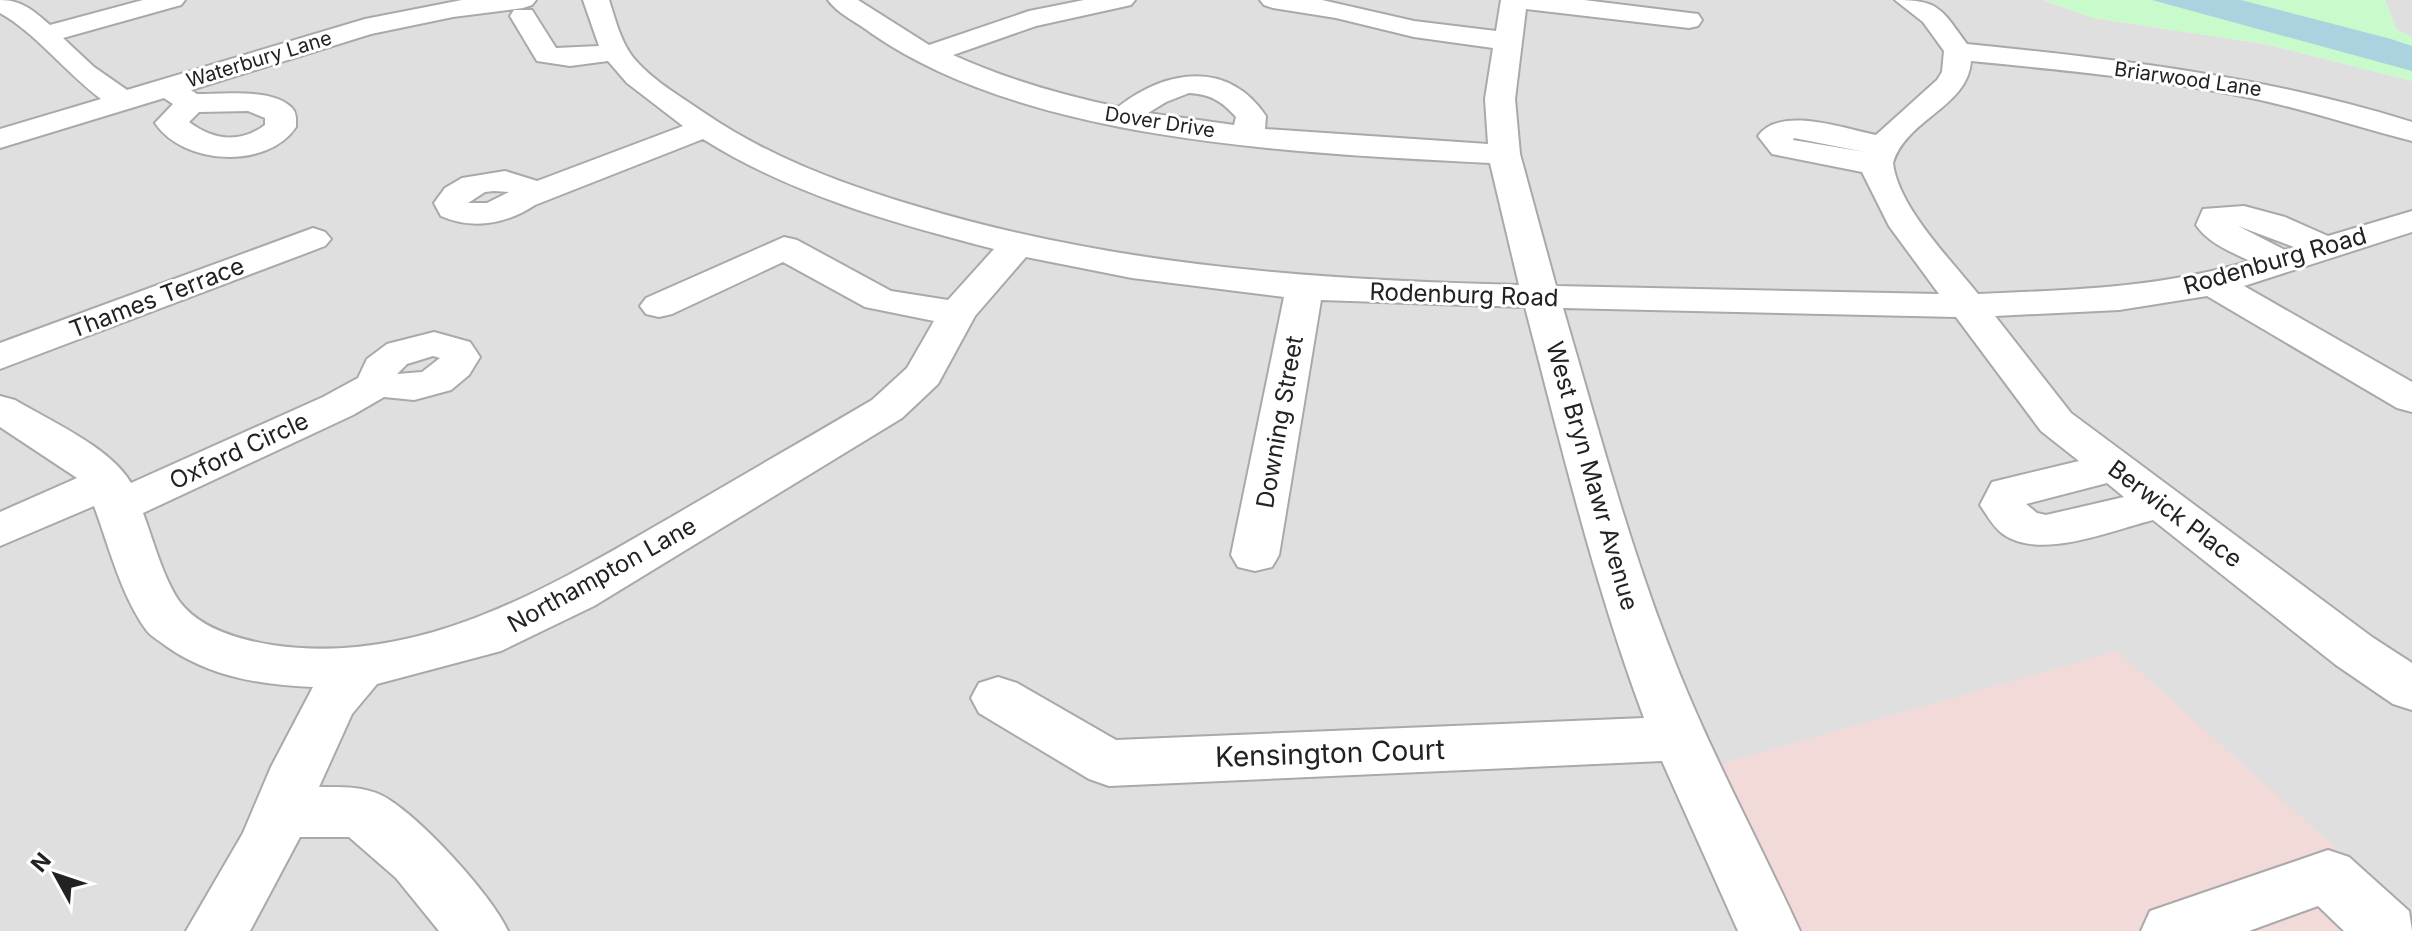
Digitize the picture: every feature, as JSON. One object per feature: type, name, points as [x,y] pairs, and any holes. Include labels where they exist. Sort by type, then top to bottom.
[{"type":"street","points":[[45,35],[172,0]]},
{"type":"street","name":"Rodenburg Road","points":[[596,0],[616,52],[659,94],[705,128],[780,168],[919,219],[1017,245],[1174,273],[1304,288],[1541,298],[1969,306],[2119,299],[2213,284],[2412,221]]},
{"type":"street","name":"Dover Drive","points":[[841,0],[878,29],[925,56],[1008,87],[1089,111],[1248,137],[1504,154]]},
{"type":"street","points":[[925,56],[1029,19],[1122,0]]},
{"type":"street","points":[[1273,0],[1336,10],[1414,29],[1513,14],[1689,20]]},
{"type":"street","points":[[1908,0],[1932,16],[1958,51]]},
{"type":"street","points":[[0,2],[22,14],[84,73],[123,101]]},
{"type":"street","points":[[523,8],[547,55],[570,58],[616,52]]},
{"type":"street","name":"Waterbury Lane","points":[[0,139],[123,101],[179,95],[365,27],[453,9],[523,8]]},
{"type":"street","name":"West Bryn Mawr Avenue","points":[[1513,14],[1500,99],[1504,154],[1541,298],[1606,530],[1642,644],[1679,738],[1769,931]]},
{"type":"street","name":"Briarwood Lane","points":[[1958,51],[2172,74],[2242,85],[2337,108],[2412,132]]},
{"type":"street","name":"Berwick Place","points":[[1958,51],[1956,72],[1949,85],[1880,156],[1888,196],[1906,226],[2056,422],[2354,651],[2412,690]]},
{"type":"street","points":[[1124,117],[1160,90],[1204,85],[1230,91],[1242,102],[1251,116],[1248,137]]},
{"type":"street","points":[[179,95],[252,102],[280,113],[281,127],[273,138],[247,146],[202,144],[170,123],[179,95]]},
{"type":"street","points":[[523,198],[705,128]]},
{"type":"street","points":[[2283,262],[2224,234],[2213,225],[2215,216],[2235,213],[2326,248]]},
{"type":"street","name":"Thames Terrace","points":[[0,357],[313,239]]},
{"type":"street","name":"Northampton Lane","points":[[114,494],[166,620],[232,658],[360,669],[483,638],[577,594],[900,399],[924,375],[958,312],[1017,245]]},
{"type":"street","points":[[659,306],[784,248],[878,299],[915,308],[958,312]]},
{"type":"street","points":[[2213,284],[2412,399]]},
{"type":"street","name":"Downing Street","points":[[1255,555],[1304,288]]},
{"type":"street","name":"Oxford Circle","points":[[0,530],[114,494],[338,406],[380,382]]},
{"type":"street","points":[[0,409],[84,461],[114,494]]},
{"type":"street","points":[[2115,467],[2008,492],[2003,505],[2013,521],[2031,530],[2046,531],[2160,503]]},
{"type":"street","points":[[217,931],[267,846],[299,767],[331,702],[360,669]]},
{"type":"street","name":"Kensington Court","points":[[998,698],[1109,763],[1679,738]]},
{"type":"street","points":[[280,815],[320,811],[362,813],[417,860],[477,931]]},
{"type":"street","points":[[2172,931],[2328,876],[2387,931]]},
{"type":"shaded area","points":[[0,0],[2043,0],[2093,18],[2265,44],[2412,81],[2412,917],[2116,652],[1756,931],[0,931]]},
{"type":"shaded area","points":[[2385,0],[2412,0],[2412,37],[2397,30]]},
{"type":"shaded area","points":[[2117,651],[2412,917],[2412,931],[1780,931],[1703,769]]},
{"type":"green space","points":[[2043,0],[2385,0],[2397,30],[2412,37],[2412,81],[2265,44],[2093,18]]},
{"type":"water","points":[[2152,0],[2241,0],[2391,39],[2412,46],[2412,71]]}]
